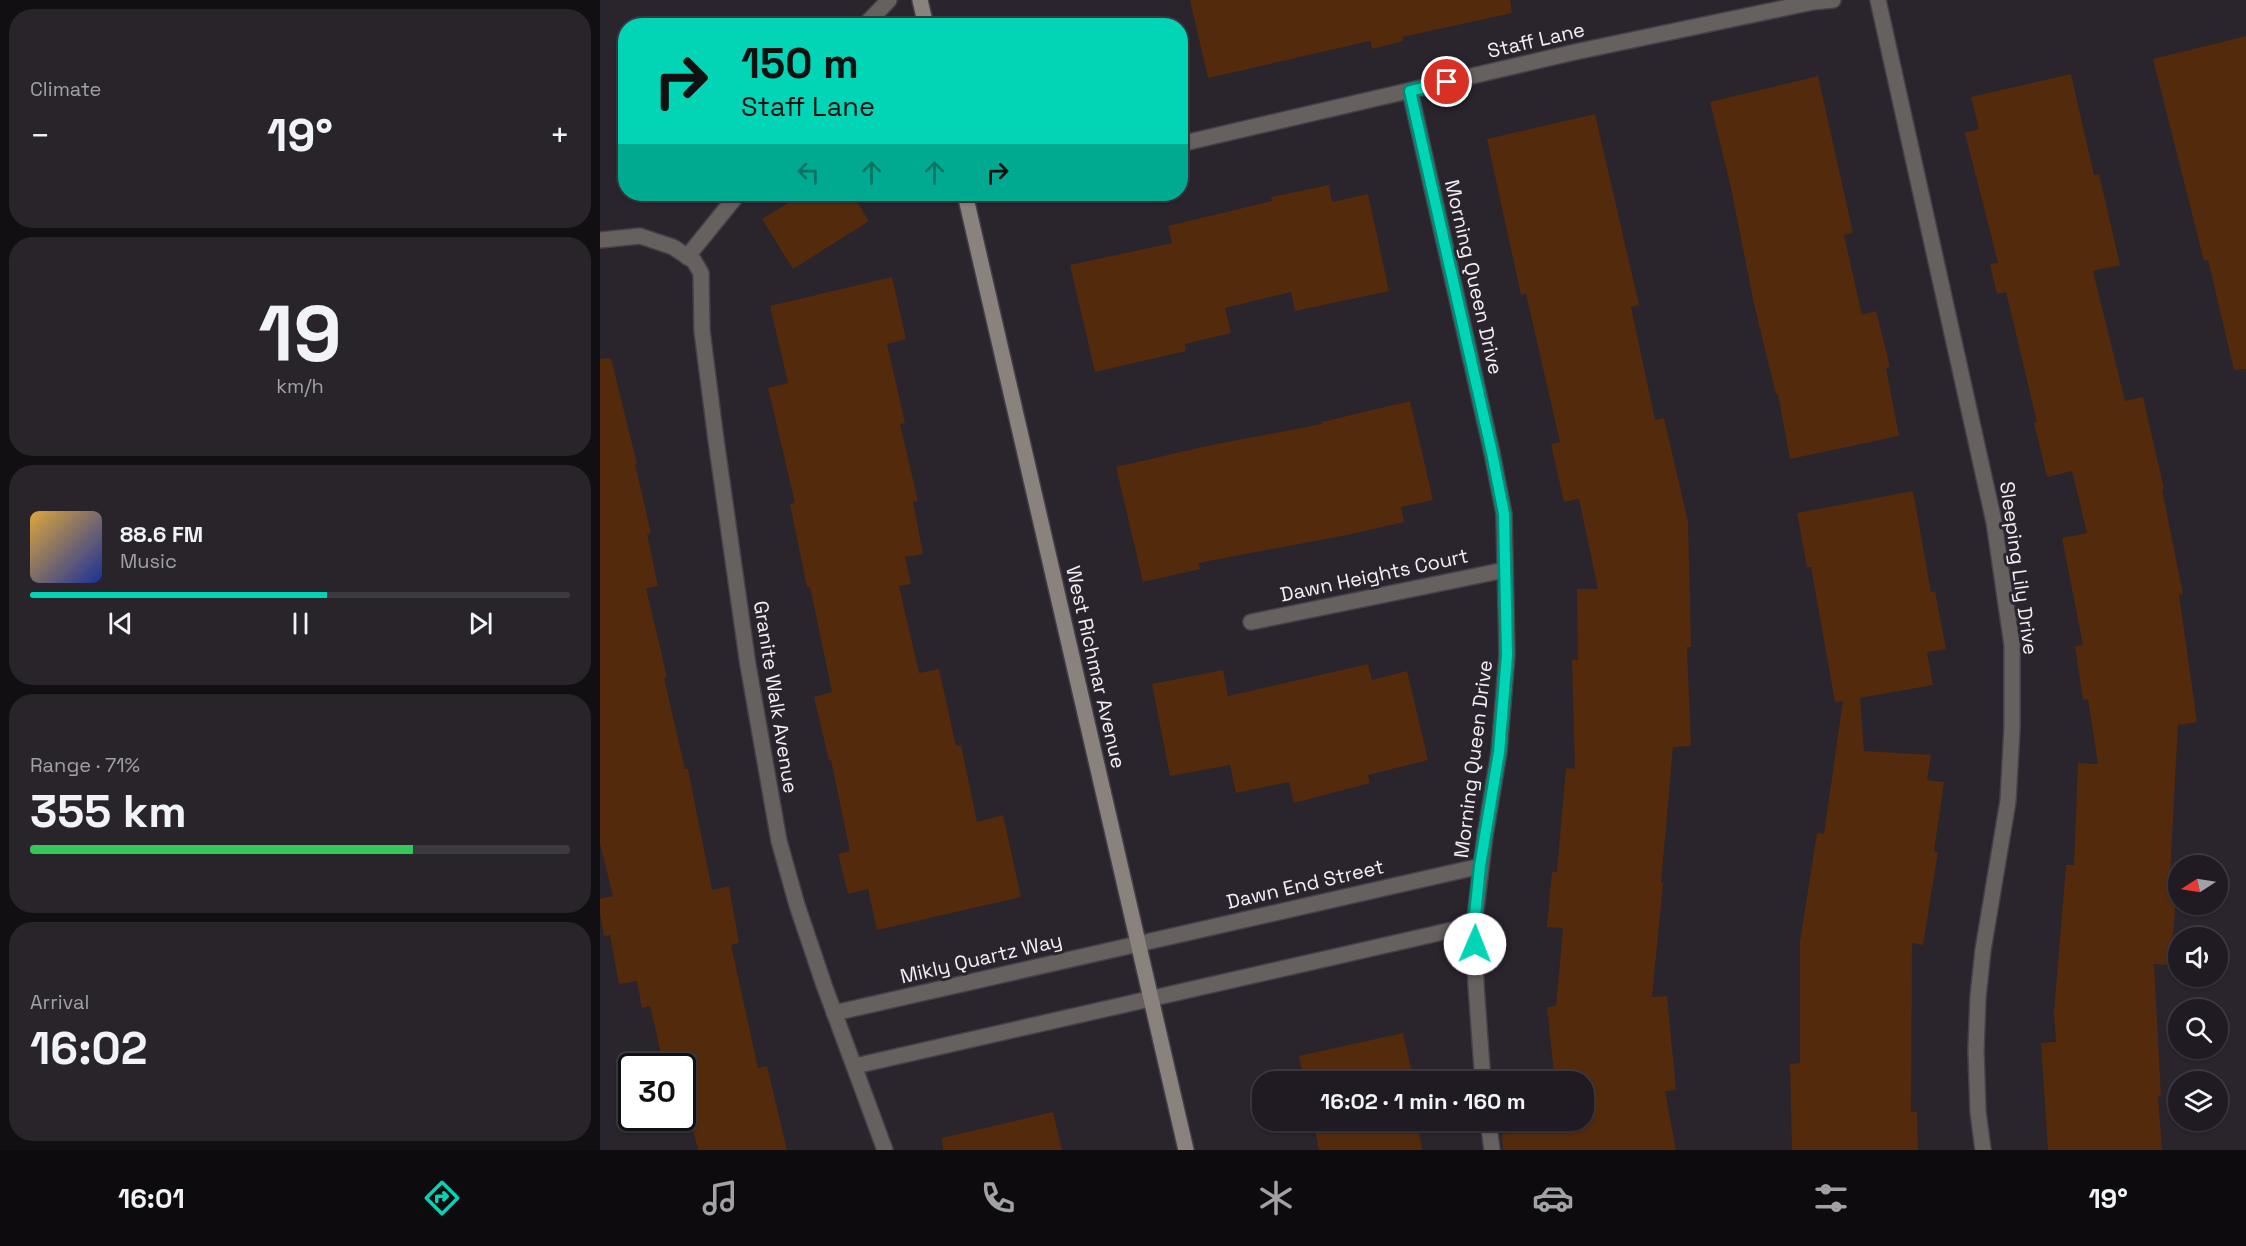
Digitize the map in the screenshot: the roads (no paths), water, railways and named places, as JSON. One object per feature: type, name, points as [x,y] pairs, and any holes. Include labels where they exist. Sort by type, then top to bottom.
[{"type":"street","points":[[872,18],[889,0]]},
{"type":"street","points":[[920,0],[924,18]]},
{"type":"street","name":"Staff Lane","points":[[1188,142],[1717,21],[1833,0]]},
{"type":"street","name":"Sleeping Lily Drive","points":[[1878,0],[1994,522],[2012,645],[2013,728],[2008,801],[1983,950],[1978,997],[1977,1071],[1983,1150]]},
{"type":"street","name":"Morning Queen Drive","points":[[1410,91],[1504,514],[1507,655],[1499,752],[1480,866],[1474,925],[1482,1071]]},
{"type":"street","points":[[687,256],[732,201]]},
{"type":"street","name":"West Richmar Avenue","points":[[967,201],[1186,1150]]},
{"type":"street","name":"Granite Walk Avenue","points":[[600,240],[640,236],[673,247],[694,261],[701,273],[702,331],[748,665],[779,841],[797,905],[834,1013],[885,1150]]},
{"type":"street","name":"Dawn Heights Court","points":[[1251,622],[1505,570]]},
{"type":"street","name":"Dawn End Street","points":[[1138,944],[1480,866]]},
{"type":"street","points":[[855,1066],[1474,925]]},
{"type":"street","name":"Mikly Quartz Way","points":[[834,1013],[1138,944]]},
{"type":"street","points":[[1489,1131],[1492,1150]]}]
